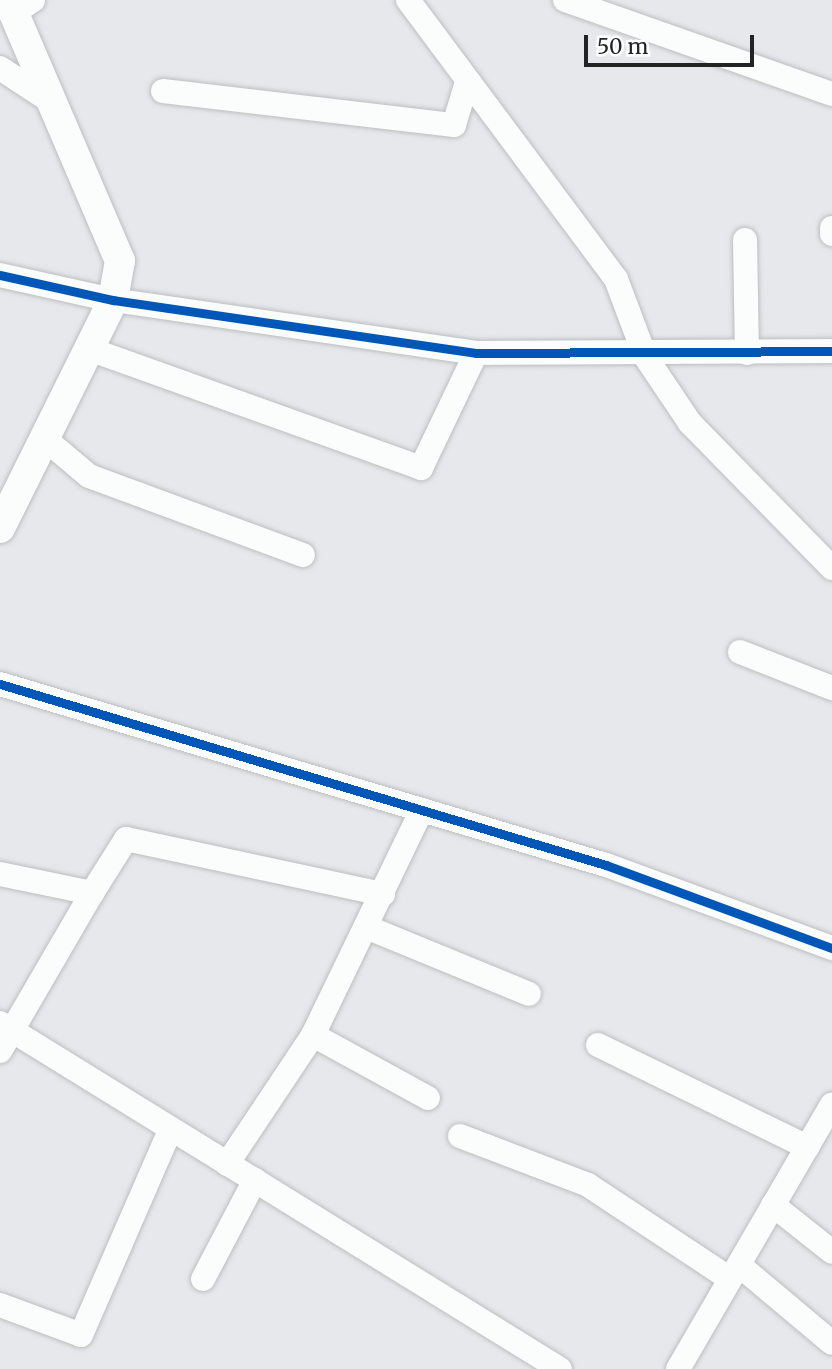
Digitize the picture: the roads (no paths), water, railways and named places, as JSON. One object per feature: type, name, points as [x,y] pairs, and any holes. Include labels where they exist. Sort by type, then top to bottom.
[{"type":"street","points":[[408,0],[616,279],[645,356],[690,423],[832,568]]},
{"type":"street","points":[[565,0],[832,94]]},
{"type":"street","points":[[0,528],[113,300],[120,261],[50,101],[18,4]]},
{"type":"street","points":[[0,68],[50,101]]},
{"type":"street","points":[[163,91],[454,125],[467,82]]},
{"type":"street","points":[[832,228],[832,234]]},
{"type":"street","points":[[746,240],[747,354]]},
{"type":"street","points":[[0,275],[113,300],[476,353],[645,356],[832,351]]},
{"type":"street","points":[[89,349],[421,468],[476,353]]},
{"type":"street","points":[[45,439],[89,476],[303,555]]},
{"type":"street","points":[[740,652],[832,688]]},
{"type":"street","points":[[0,684],[606,865],[832,948]]},
{"type":"street","points":[[227,1164],[313,1035],[422,810]]},
{"type":"street","points":[[383,894],[126,839],[3,1034],[255,1180],[560,1369]]},
{"type":"street","points":[[0,874],[92,893]]},
{"type":"street","points":[[366,928],[529,994]]},
{"type":"street","points":[[313,1035],[428,1098]]},
{"type":"street","points":[[598,1045],[807,1147]]},
{"type":"street","points":[[678,1369],[832,1104]]},
{"type":"street","points":[[0,1305],[82,1335],[170,1130]]},
{"type":"street","points":[[460,1136],[588,1185],[735,1272],[832,1343]]},
{"type":"street","points":[[203,1279],[255,1180]]},
{"type":"street","points":[[774,1205],[832,1252]]}]
